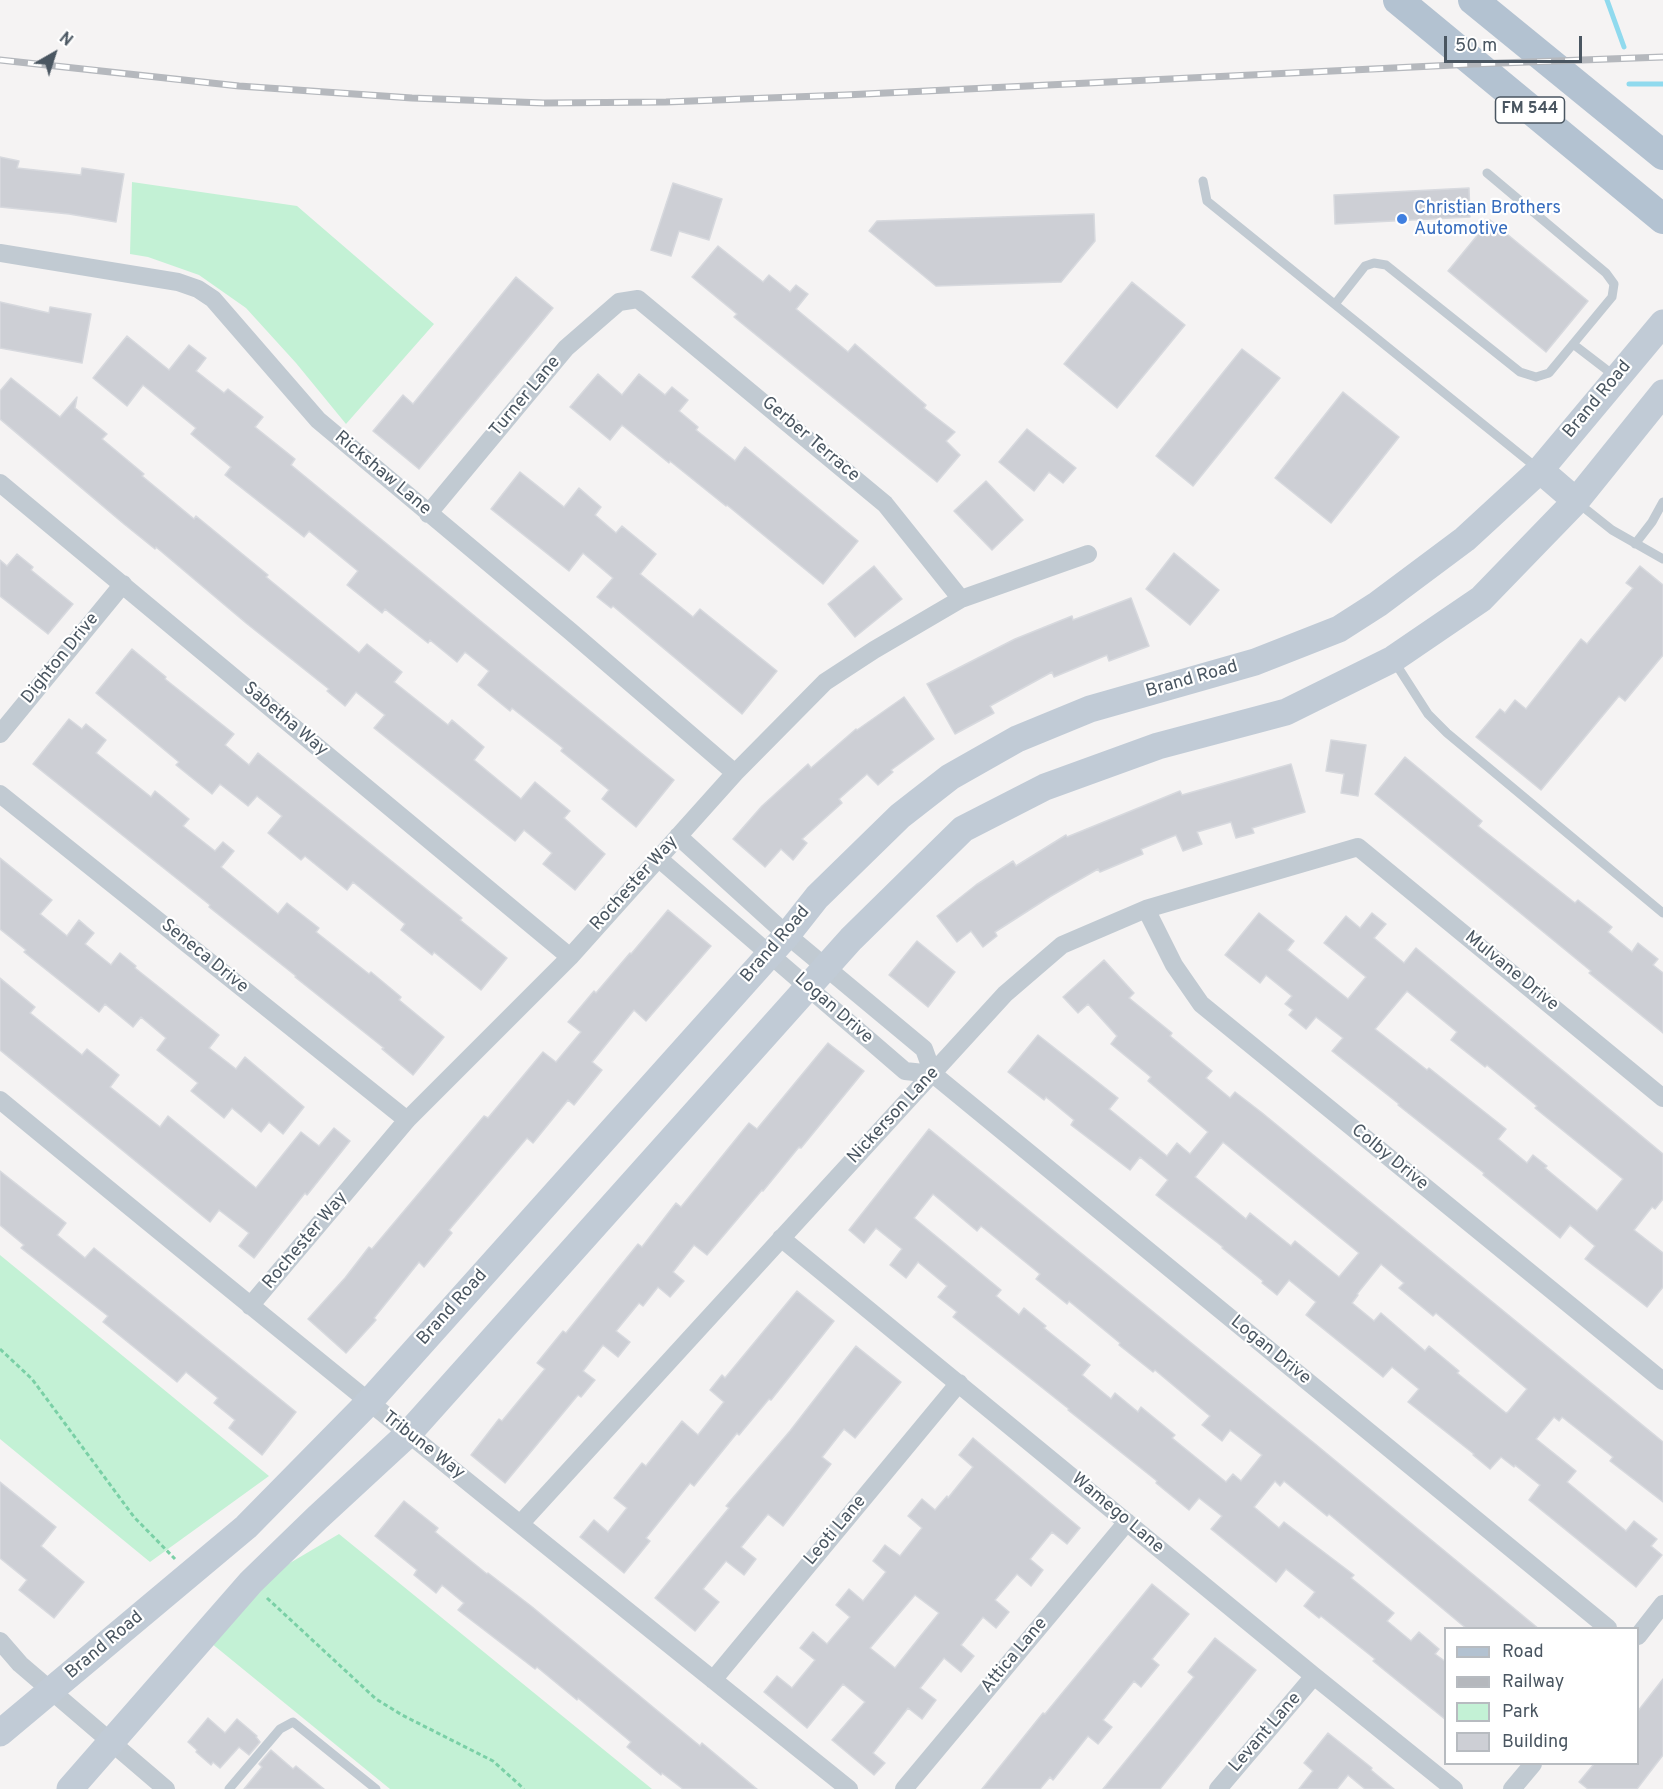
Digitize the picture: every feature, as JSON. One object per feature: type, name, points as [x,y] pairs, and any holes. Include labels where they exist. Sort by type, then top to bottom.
[{"type":"main road","name":"FM 544","points":[[1398,0],[1663,219]]},
{"type":"main road","name":"FM 544","points":[[1473,0],[1663,155]]},
{"type":"main road","name":"Brand Road","points":[[0,1733],[246,1527],[368,1402],[778,944],[817,897],[900,816],[950,777],[1017,739],[1090,710],[1255,662],[1340,629],[1378,604],[1465,539],[1540,470],[1663,324]]},
{"type":"main road","points":[[70,1789],[251,1582],[408,1434],[851,939],[963,829],[1045,786],[1158,746],[1286,712],[1393,659],[1481,599],[1576,501],[1663,393]]},
{"type":"main road","points":[[1540,470],[1576,501]]},
{"type":"street","name":"Rickshaw Lane","points":[[0,253],[178,282],[198,289],[213,298],[318,420],[735,773]]},
{"type":"street","name":"Turner Lane","points":[[428,514],[566,348],[619,303],[638,299]]},
{"type":"street","name":"Gerber Terrace","points":[[638,299],[885,504],[961,599]]},
{"type":"street","name":"Sabetha Way","points":[[0,483],[570,957]]},
{"type":"street","name":"Rochester Way","points":[[250,1306],[407,1120],[570,957],[735,773],[825,682],[961,599],[1088,554]]},
{"type":"street","name":"Dighton Drive","points":[[0,735],[123,584]]},
{"type":"street","name":"Seneca Drive","points":[[0,794],[407,1120]]},
{"type":"street","name":"Logan Drive","points":[[678,836],[778,944],[817,977],[905,1071],[933,1074]]},
{"type":"street","name":"Nickerson Lane","points":[[520,1523],[1005,994],[1062,945],[1146,909],[1358,847]]},
{"type":"street","name":"Mulvane Drive","points":[[1358,847],[1663,1098]]},
{"type":"street","name":"Logan Drive","points":[[658,858],[778,944],[817,977],[924,1049],[933,1074],[1606,1627]]},
{"type":"street","name":"Colby Drive","points":[[1146,909],[1174,965],[1201,1004],[1663,1381]]},
{"type":"street","name":"Tribune Way","points":[[0,1100],[368,1402],[849,1789]]},
{"type":"street","name":"Wamego Lane","points":[[781,1238],[1314,1677],[1454,1789]]},
{"type":"street","name":"Leoti Lane","points":[[713,1680],[959,1383]]},
{"type":"street","name":"Attica Lane","points":[[904,1789],[1127,1522]]},
{"type":"street","points":[[1639,1635],[1663,1604]]},
{"type":"street","points":[[0,1641],[20,1664],[166,1789]]},
{"type":"street","name":"Levant Lane","points":[[1218,1789],[1314,1677]]},
{"type":"street","points":[[1512,1789],[1532,1765]]},
{"type":"lane","points":[[1335,304],[1365,266],[1374,263],[1386,265],[1520,372],[1536,378],[1549,373],[1611,297],[1614,284],[1606,273],[1487,173]]},
{"type":"lane","points":[[1203,181],[1207,201],[1540,470]]},
{"type":"lane","points":[[1573,344],[1617,378]]},
{"type":"lane","points":[[1576,501],[1612,530],[1663,559]]},
{"type":"lane","points":[[1635,544],[1652,522],[1663,502]]},
{"type":"lane","points":[[1393,659],[1428,714],[1447,733],[1663,913]]},
{"type":"lane","points":[[229,1789],[280,1729],[293,1722],[376,1789]]},
{"type":"green space","points":[[132,182],[297,206],[434,324],[346,424],[296,363],[246,308],[199,275],[148,257],[130,254]]},
{"type":"green space","points":[[0,1255],[269,1476],[150,1562],[0,1439]]},
{"type":"green space","points":[[339,1534],[652,1789],[390,1789],[211,1643],[278,1570]]},
{"type":"building","points":[[0,157],[19,161],[17,168],[81,175],[82,168],[124,174],[116,222],[69,214],[0,207]]},
{"type":"building","points":[[673,183],[722,199],[709,240],[679,231],[671,256],[651,250]]},
{"type":"building","points":[[1469,188],[1470,217],[1335,224],[1334,195]]},
{"type":"building","points":[[1094,214],[1095,241],[1061,282],[936,286],[869,231],[877,221]]},
{"type":"building","points":[[1490,220],[1588,301],[1546,352],[1448,271]]},
{"type":"building","points":[[718,246],[763,282],[769,275],[790,292],[796,285],[808,294],[796,309],[848,352],[855,344],[926,405],[924,408],[955,432],[946,441],[960,455],[937,482],[734,317],[737,314],[692,277]]},
{"type":"building","points":[[516,277],[553,308],[419,469],[373,431],[403,395],[413,404]]},
{"type":"building","points":[[1132,282],[1185,325],[1117,408],[1064,364]]},
{"type":"building","points":[[0,302],[49,313],[50,307],[91,314],[82,363],[0,348]]},
{"type":"building","points":[[127,336],[169,370],[189,345],[206,358],[196,371],[224,393],[228,389],[263,417],[255,427],[295,459],[291,465],[674,780],[636,827],[602,799],[609,790],[561,751],[563,748],[512,708],[510,711],[478,685],[489,671],[465,652],[457,662],[430,640],[428,643],[385,609],[382,613],[347,585],[358,571],[309,531],[304,537],[225,475],[231,467],[191,434],[196,428],[143,385],[127,406],[93,378]]},
{"type":"building","points":[[1242,349],[1280,378],[1193,486],[1156,456]]},
{"type":"building","points":[[598,374],[622,395],[639,374],[665,395],[672,387],[688,400],[679,411],[698,427],[696,430],[735,461],[745,447],[858,541],[823,584],[727,505],[622,425],[610,440],[570,407]]},
{"type":"building","points":[[11,378],[60,417],[77,397],[75,408],[107,434],[102,439],[144,474],[142,476],[194,519],[196,516],[359,653],[367,644],[402,672],[394,682],[448,725],[452,720],[484,747],[474,760],[521,799],[535,782],[570,811],[564,818],[605,854],[575,890],[543,864],[552,853],[524,830],[515,841],[374,728],[385,715],[356,692],[345,706],[327,691],[329,689],[156,547],[155,549],[124,524],[0,419],[0,391]]},
{"type":"building","points":[[1343,392],[1399,437],[1331,523],[1275,478]]},
{"type":"building","points":[[1027,429],[1076,468],[1063,483],[1049,472],[1034,491],[999,462]]},
{"type":"building","points":[[520,472],[564,507],[579,488],[601,507],[595,515],[616,533],[622,526],[656,554],[640,574],[693,617],[700,609],[777,671],[742,714],[613,606],[611,608],[597,597],[613,578],[583,553],[569,571],[491,509]]},
{"type":"building","points":[[986,481],[1023,520],[992,550],[954,511]]},
{"type":"building","points":[[1174,553],[1219,590],[1190,625],[1146,589]]},
{"type":"building","points":[[17,554],[33,567],[31,570],[73,604],[48,634],[0,596],[0,560],[7,566]]},
{"type":"building","points":[[874,566],[902,599],[855,637],[828,604]]},
{"type":"building","points":[[1640,566],[1663,585],[1663,655],[1625,701],[1619,696],[1541,790],[1476,737],[1500,709],[1505,713],[1515,700],[1526,709],[1581,639],[1587,644],[1633,588],[1626,583]]},
{"type":"building","points":[[1131,598],[1149,646],[1109,661],[1107,655],[1054,677],[1052,672],[990,706],[994,713],[955,734],[927,684],[1015,639],[1072,616],[1073,620]]},
{"type":"building","points":[[132,649],[166,677],[165,679],[234,734],[225,745],[249,765],[258,753],[462,918],[460,920],[507,958],[481,990],[434,952],[432,955],[401,930],[405,924],[353,882],[347,890],[305,856],[301,860],[268,833],[282,816],[257,796],[248,806],[220,784],[212,794],[176,765],[179,762],[96,693]]},
{"type":"building","points":[[904,697],[934,739],[891,770],[893,772],[878,785],[867,774],[839,799],[842,803],[802,839],[807,843],[793,860],[781,849],[765,867],[733,839],[762,806],[808,764],[811,768],[856,729]]},
{"type":"building","points":[[69,719],[82,729],[86,724],[106,740],[96,753],[151,797],[155,791],[189,819],[183,826],[215,851],[223,842],[234,851],[221,867],[278,914],[287,903],[319,928],[316,932],[369,974],[371,972],[401,997],[399,1000],[444,1037],[413,1075],[382,1049],[384,1048],[209,907],[210,905],[33,764]]},
{"type":"building","points":[[1331,740],[1366,745],[1358,796],[1341,793],[1344,774],[1326,771]]},
{"type":"building","points":[[1405,757],[1482,821],[1478,826],[1575,903],[1578,900],[1612,927],[1608,932],[1632,952],[1638,943],[1658,959],[1653,965],[1663,973],[1663,1033],[1375,794]]},
{"type":"building","points":[[1291,764],[1305,812],[1252,828],[1254,833],[1236,838],[1231,822],[1197,832],[1202,844],[1183,851],[1176,835],[1141,849],[1143,854],[1100,872],[1098,869],[1051,896],[995,932],[997,936],[983,947],[971,931],[957,942],[937,916],[976,885],[1013,861],[1016,866],[1066,835],[1067,837],[1180,791],[1182,795]]},
{"type":"building","points":[[0,858],[52,900],[40,914],[67,936],[79,920],[94,933],[85,944],[111,965],[120,953],[136,966],[135,968],[219,1035],[209,1048],[236,1069],[245,1057],[304,1107],[283,1134],[269,1122],[261,1132],[232,1108],[224,1118],[191,1091],[198,1083],[157,1050],[166,1038],[141,1017],[133,1027],[105,1004],[99,1012],[24,952],[26,950],[0,929]]},
{"type":"building","points":[[668,910],[711,946],[646,1021],[634,1010],[592,1062],[602,1070],[574,1105],[568,1100],[533,1143],[527,1138],[449,1230],[452,1233],[424,1267],[419,1262],[374,1318],[376,1320],[346,1353],[308,1319],[369,1247],[372,1249],[484,1116],[488,1118],[543,1052],[556,1062],[581,1032],[568,1022]]},
{"type":"building","points":[[1259,913],[1294,941],[1287,950],[1348,999],[1366,977],[1324,943],[1346,916],[1360,928],[1372,913],[1386,924],[1374,938],[1404,963],[1416,948],[1663,1154],[1663,1199],[1655,1209],[1652,1207],[1634,1230],[1663,1253],[1663,1287],[1647,1307],[1585,1259],[1595,1246],[1570,1225],[1560,1238],[1483,1175],[1484,1173],[1332,1051],[1343,1038],[1316,1017],[1306,1029],[1289,1015],[1293,1010],[1285,1004],[1292,996],[1266,975],[1260,983],[1225,955]],"holes":[[[1407,991],[1457,1032],[1451,1040],[1485,1067],[1487,1065],[1537,1106],[1535,1108],[1623,1179],[1597,1211],[1545,1168],[1547,1166],[1533,1155],[1527,1163],[1498,1139],[1506,1129],[1375,1029]]]},
{"type":"building","points":[[917,941],[955,972],[928,1007],[889,975]]},
{"type":"building","points":[[1104,960],[1134,993],[1129,998],[1172,1033],[1170,1036],[1212,1071],[1206,1078],[1230,1098],[1235,1092],[1261,1112],[1663,1442],[1663,1502],[1610,1461],[1613,1457],[1562,1417],[1559,1421],[1554,1417],[1536,1439],[1576,1471],[1567,1482],[1626,1531],[1634,1521],[1657,1539],[1651,1546],[1662,1555],[1636,1587],[1529,1500],[1540,1485],[1501,1457],[1490,1469],[1408,1402],[1419,1389],[1392,1367],[1383,1377],[1306,1315],[1316,1302],[1289,1280],[1277,1295],[1223,1247],[1156,1195],[1168,1180],[1140,1157],[1130,1170],[1071,1125],[1074,1120],[1046,1097],[1044,1100],[1008,1072],[1038,1035],[1118,1098],[1109,1109],[1167,1156],[1177,1143],[1190,1154],[1208,1132],[1148,1081],[1151,1077],[1111,1044],[1117,1036],[1088,1004],[1078,1013],[1063,997]],"holes":[[[1223,1142],[1359,1253],[1339,1277],[1295,1241],[1291,1246],[1250,1213],[1246,1219],[1195,1177]],[[1381,1264],[1404,1283],[1399,1288],[1433,1316],[1436,1313],[1527,1389],[1508,1412],[1506,1413],[1457,1373],[1459,1371],[1429,1346],[1425,1351],[1381,1313],[1374,1321],[1352,1303]]]},
{"type":"building","points":[[0,978],[35,1007],[30,1013],[82,1055],[87,1049],[119,1075],[110,1087],[160,1127],[168,1116],[256,1188],[301,1132],[319,1146],[334,1128],[350,1141],[307,1195],[305,1193],[254,1258],[239,1246],[249,1233],[219,1210],[210,1222],[0,1050]]},
{"type":"building","points":[[828,1043],[864,1071],[801,1148],[799,1147],[707,1255],[694,1245],[673,1272],[684,1281],[670,1297],[658,1287],[643,1306],[639,1303],[616,1331],[630,1342],[618,1357],[603,1345],[583,1371],[595,1380],[581,1397],[578,1395],[505,1483],[471,1455],[499,1419],[502,1421],[545,1369],[537,1363],[563,1331],[566,1333],[638,1244],[642,1247],[676,1203],[681,1207],[749,1123],[757,1129]]},
{"type":"building","points":[[929,1129],[1537,1627],[1465,1627],[1329,1514],[1327,1516],[1284,1481],[1280,1486],[1275,1481],[1254,1507],[1279,1528],[1284,1522],[1354,1575],[1351,1578],[1394,1613],[1387,1621],[1411,1641],[1419,1632],[1439,1649],[1435,1654],[1444,1661],[1444,1718],[1373,1661],[1375,1659],[1321,1616],[1319,1618],[1304,1606],[1315,1592],[1286,1569],[1276,1582],[1211,1529],[1222,1516],[1199,1498],[1189,1510],[1069,1409],[953,1317],[957,1312],[938,1297],[947,1286],[918,1262],[906,1278],[890,1265],[902,1249],[876,1228],[864,1243],[849,1230]],"holes":[[[933,1194],[977,1231],[981,1226],[1040,1274],[1036,1279],[1067,1304],[1069,1301],[1120,1343],[1119,1345],[1153,1372],[1155,1370],[1210,1416],[1202,1425],[1222,1441],[1230,1430],[1262,1455],[1241,1481],[1233,1474],[1226,1482],[1172,1438],[1175,1435],[1141,1407],[1138,1412],[1115,1393],[1111,1399],[1082,1375],[1090,1365],[1044,1328],[1046,1326],[1024,1308],[1019,1315],[996,1296],[1001,1290],[914,1218]]]},
{"type":"building","points":[[0,1171],[66,1223],[57,1235],[85,1258],[94,1248],[296,1412],[262,1455],[229,1428],[235,1420],[214,1403],[218,1398],[186,1372],[177,1382],[103,1322],[108,1316],[21,1248],[24,1245],[0,1225]]},
{"type":"building","points":[[797,1291],[834,1321],[771,1400],[769,1399],[739,1435],[737,1433],[694,1486],[690,1483],[646,1538],[650,1541],[624,1573],[580,1537],[594,1520],[608,1532],[627,1508],[614,1498],[642,1463],[646,1466],[682,1421],[698,1435],[724,1402],[710,1390],[722,1375],[725,1378]]},
{"type":"building","points":[[856,1346],[901,1382],[855,1438],[844,1429],[822,1457],[831,1464],[783,1526],[768,1514],[741,1547],[756,1559],[744,1575],[726,1561],[703,1589],[719,1602],[695,1631],[655,1598],[729,1508],[726,1506],[790,1431]]},
{"type":"building","points":[[973,1438],[1080,1528],[1067,1544],[1052,1532],[1030,1559],[1043,1570],[1031,1586],[1017,1574],[995,1600],[1009,1612],[996,1628],[983,1617],[961,1645],[974,1656],[961,1672],[944,1658],[920,1688],[936,1700],[922,1719],[908,1708],[873,1753],[885,1763],[874,1775],[832,1740],[865,1702],[843,1684],[807,1728],[764,1692],[777,1676],[792,1688],[815,1660],[800,1648],[813,1632],[827,1644],[850,1617],[836,1605],[849,1589],[863,1601],[886,1572],[873,1561],[885,1545],[900,1556],[922,1528],[908,1516],[922,1499],[935,1510],[973,1467],[959,1455]],"holes":[[[915,1595],[939,1613],[895,1668],[870,1648]]]},
{"type":"building","points":[[0,1482],[56,1527],[41,1546],[84,1582],[54,1618],[19,1590],[27,1580],[0,1558]]},
{"type":"building","points":[[404,1501],[438,1528],[435,1532],[531,1606],[700,1746],[702,1743],[757,1789],[683,1789],[662,1773],[661,1775],[627,1747],[631,1742],[578,1698],[577,1700],[537,1667],[535,1669],[458,1610],[464,1603],[442,1585],[436,1593],[414,1575],[417,1570],[375,1536]]},
{"type":"building","points":[[1152,1584],[1189,1614],[1152,1659],[1159,1665],[1141,1687],[1134,1681],[1103,1720],[1112,1727],[1098,1744],[1088,1736],[1053,1780],[1050,1777],[1040,1789],[982,1789],[1043,1713],[1045,1714]]},
{"type":"building","points":[[1215,1638],[1256,1670],[1160,1789],[1103,1789],[1194,1677],[1188,1672]]},
{"type":"building","points":[[1663,1679],[1663,1755],[1637,1789],[1588,1789],[1579,1782],[1593,1765],[1639,1765],[1639,1710]]},
{"type":"building","points":[[208,1718],[225,1733],[237,1719],[257,1736],[260,1742],[249,1755],[239,1747],[220,1768],[213,1762],[211,1765],[188,1742]]},
{"type":"building","points":[[1328,1733],[1394,1789],[1365,1789],[1348,1775],[1337,1789],[1299,1789],[1313,1771],[1304,1763]]},
{"type":"building","points":[[271,1750],[293,1769],[296,1766],[324,1789],[244,1789],[262,1767],[259,1764]]},
{"type":"waterway","points":[[1607,0],[1624,47]]},
{"type":"waterway","points":[[1629,84],[1663,84]]},
{"type":"railway","points":[[0,60],[239,86],[412,98],[544,103],[666,102],[845,95],[1663,57]]},
{"type":"place","name":"Christian Brothers Automotive","points":[[1402,219]]}]
